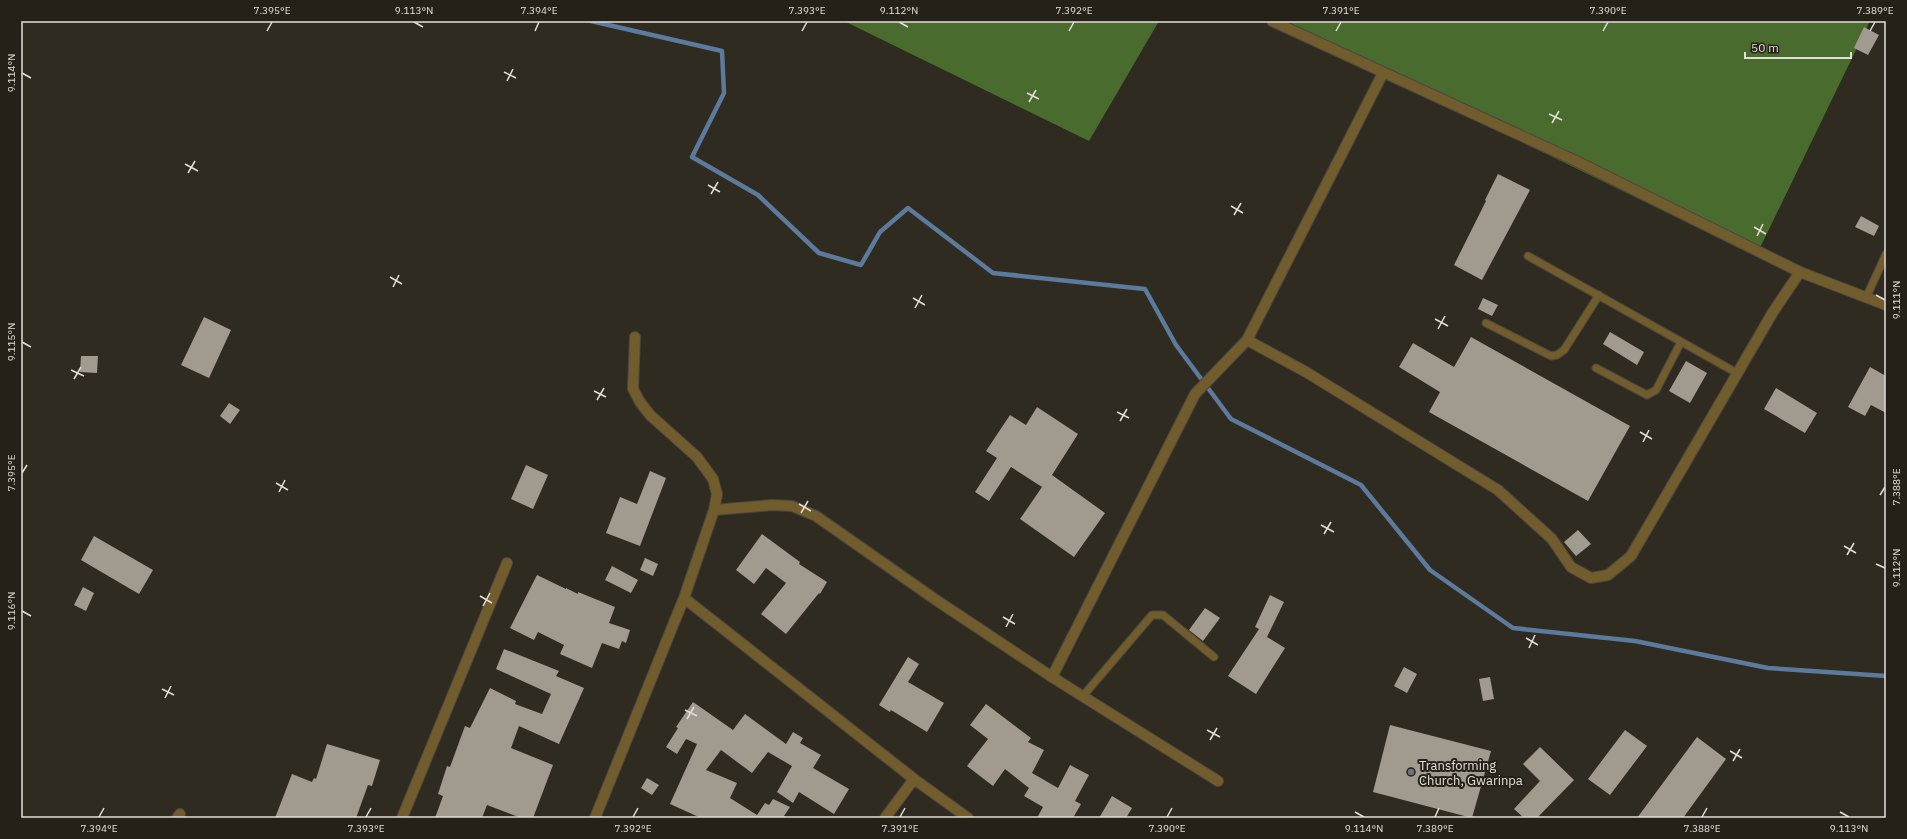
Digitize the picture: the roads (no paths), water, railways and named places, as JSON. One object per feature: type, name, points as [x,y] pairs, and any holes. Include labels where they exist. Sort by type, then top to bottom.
[{"type":"street","points":[[1272,21],[1576,160],[1800,272],[1886,305]]},
{"type":"street","points":[[1052,677],[1195,394],[1246,340],[1383,73]]},
{"type":"street","points":[[1246,340],[1306,372],[1498,490],[1552,539],[1571,567],[1591,578],[1608,575],[1632,556],[1773,312],[1800,272]]},
{"type":"street","points":[[595,818],[684,598],[714,510],[716,494],[713,479],[696,457],[650,415],[640,402],[633,389],[634,337]]},
{"type":"street","points":[[714,510],[772,505],[792,506],[816,516],[936,600],[1052,677],[1218,781]]},
{"type":"street","points":[[402,818],[507,563]]},
{"type":"street","points":[[684,598],[914,779],[968,818]]},
{"type":"street","points":[[885,818],[914,779]]},
{"type":"lane","points":[[1866,298],[1886,254]]},
{"type":"lane","points":[[1528,256],[1737,373]]},
{"type":"lane","points":[[1486,322],[1551,356],[1557,355],[1564,350],[1599,295]]},
{"type":"lane","points":[[1596,368],[1647,395],[1652,394],[1656,390],[1681,342]]},
{"type":"lane","points":[[1083,696],[1152,615],[1163,614],[1214,657]]},
{"type":"waterway","points":[[591,21],[722,51],[724,93],[692,157],[758,195],[819,253],[861,265],[880,232],[908,208],[993,273],[1145,289],[1176,345],[1231,419],[1361,485],[1430,570],[1513,628],[1635,641],[1768,668],[1886,676]]},
{"type":"place","name":"Transforming Church, Gwarinpa","points":[[1411,772]]}]
